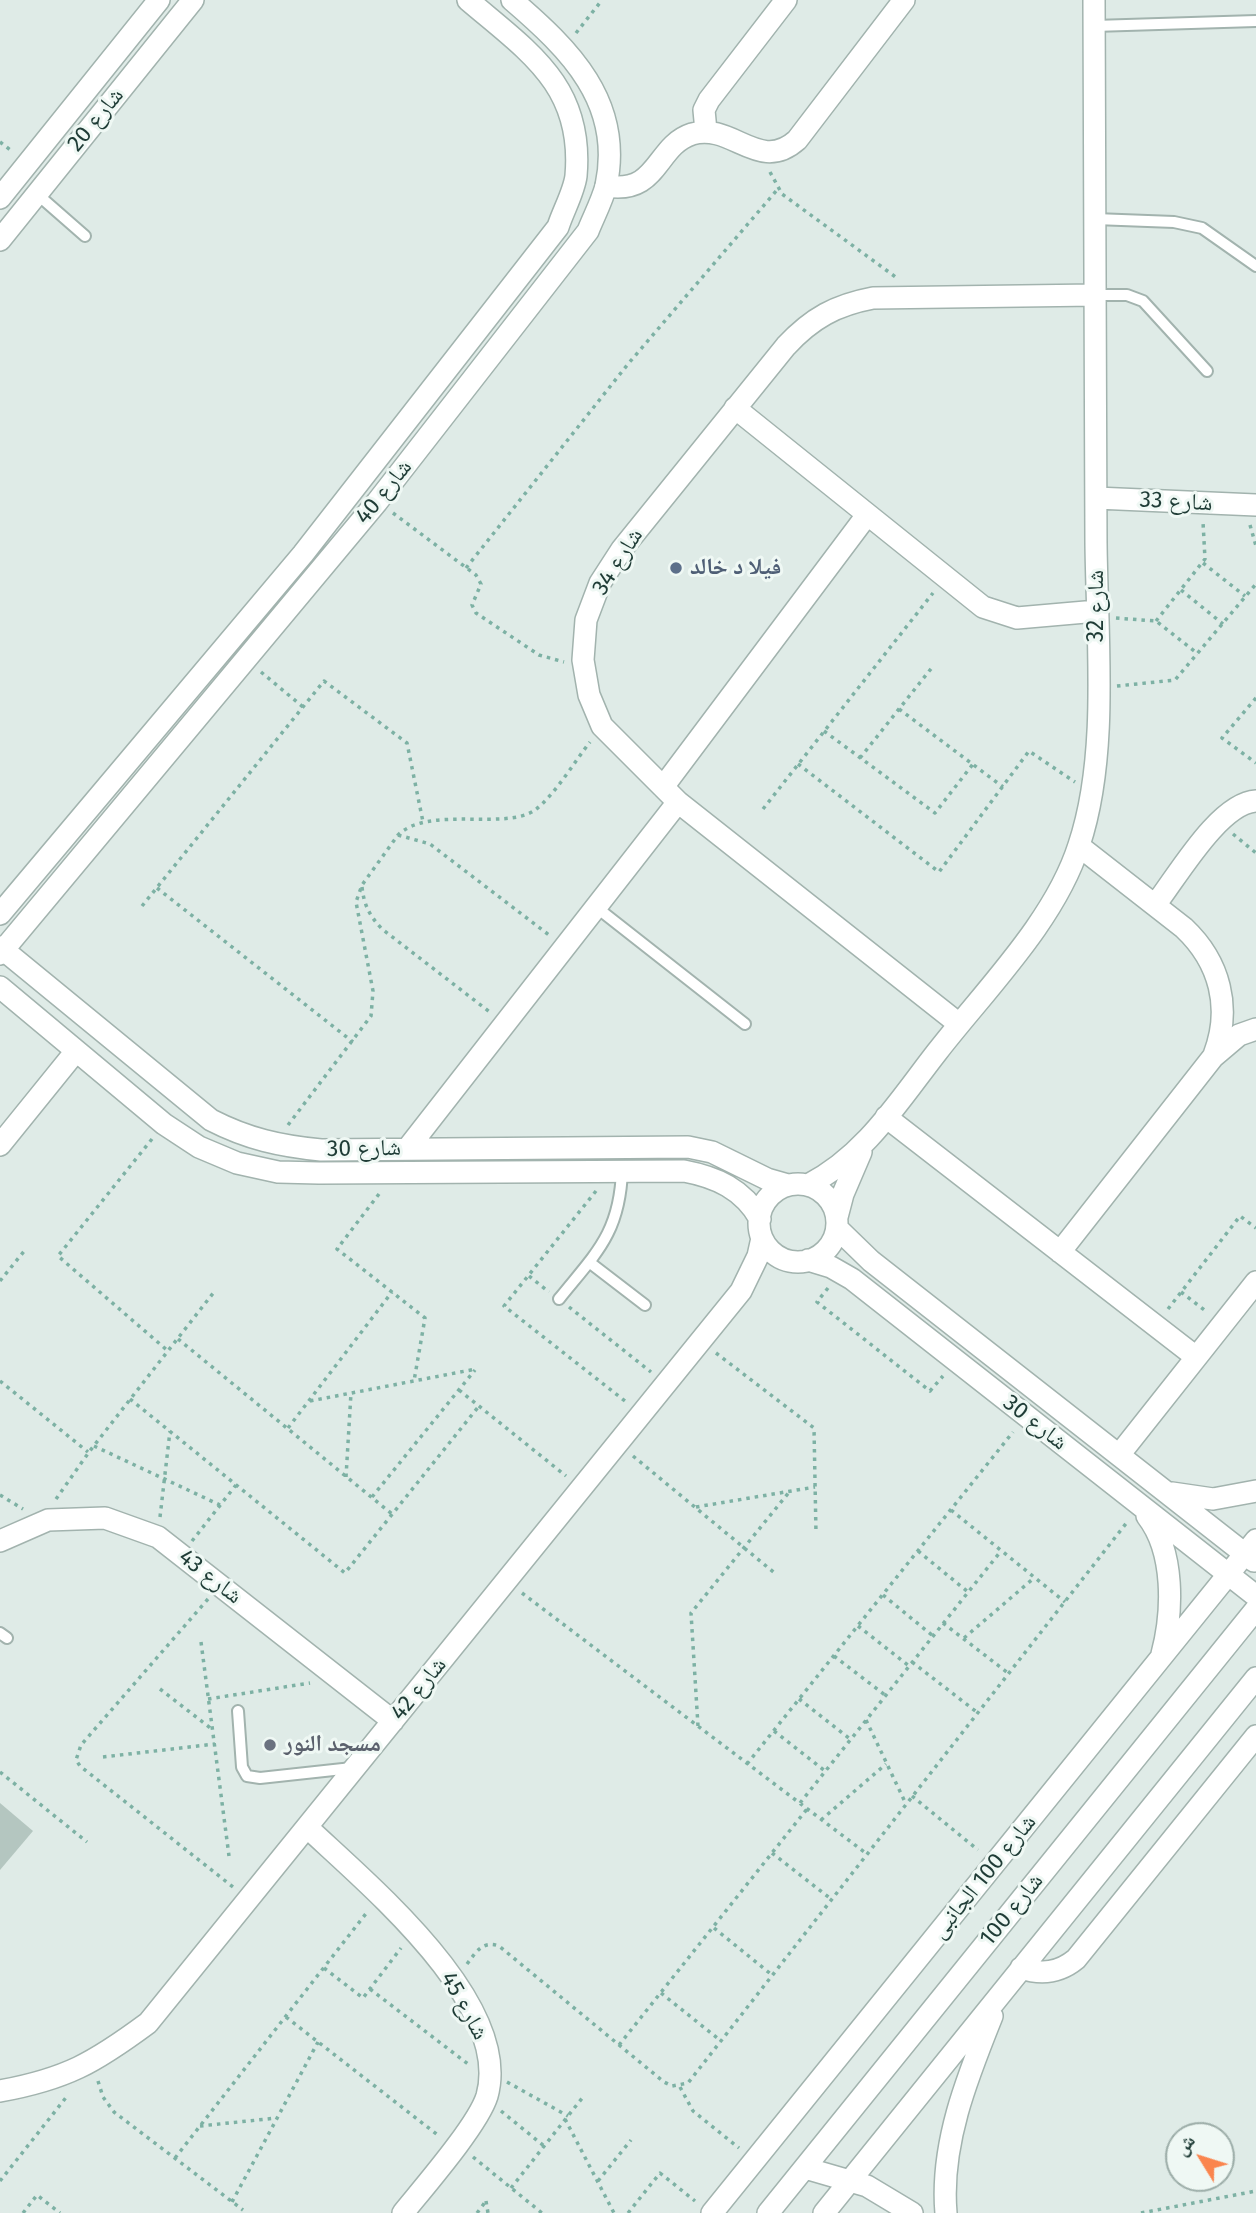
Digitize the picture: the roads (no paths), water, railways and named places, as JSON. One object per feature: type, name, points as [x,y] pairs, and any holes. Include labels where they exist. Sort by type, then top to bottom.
[{"type":"street","name":"شارع 20","points":[[0,198],[159,0]]},
{"type":"street","name":"شارع 20","points":[[0,240],[193,0]]},
{"type":"street","name":"شارع 40","points":[[0,914],[303,554],[558,227],[576,178],[575,126],[554,78],[468,0]]},
{"type":"street","name":"شارع 40","points":[[1,950],[377,502],[588,231],[606,186],[609,149],[603,112],[588,78],[564,48],[512,0]]},
{"type":"street","points":[[706,131],[704,110],[709,100],[786,0]]},
{"type":"street","points":[[606,186],[618,188],[644,180],[677,144],[690,135],[706,131],[771,153],[786,150],[797,140],[904,0]]},
{"type":"street","name":"شارع 32","points":[[798,1185],[830,1174],[867,1141],[1035,928],[1060,888],[1079,846],[1094,783],[1097,689],[1094,0]]},
{"type":"street","name":"شارع 34","points":[[959,1024],[671,794],[602,726],[589,695],[583,660],[586,620],[600,583],[622,549],[786,345],[803,327],[824,313],[848,303],[873,298],[1095,295]]},
{"type":"street","points":[[736,408],[983,607],[999,615],[1017,618],[1097,613]]},
{"type":"street","name":"شارع 33","points":[[1096,498],[1256,505]]},
{"type":"street","points":[[408,1148],[596,907],[671,794],[867,515]]},
{"type":"street","points":[[1155,905],[1231,809],[1256,801]]},
{"type":"street","points":[[1079,846],[1200,943],[1212,961],[1220,982],[1223,1010],[1219,1042],[1213,1057]]},
{"type":"street","name":"شارع 30","points":[[1,950],[211,1120],[241,1136],[272,1145],[321,1150],[688,1147],[712,1152],[767,1179],[798,1185]]},
{"type":"street","points":[[25,1007],[28,991],[44,984]]},
{"type":"street","name":"شارع 30","points":[[0,986],[164,1124],[199,1147],[237,1163],[278,1172],[684,1171],[705,1175],[741,1194],[761,1228]]},
{"type":"street","points":[[1060,1252],[1213,1057],[1232,1039],[1256,1029]]},
{"type":"street","points":[[0,1145],[76,1051]]},
{"type":"street","points":[[886,1117],[1196,1357]]},
{"type":"street","name":"شارع 32","points":[[837,1222],[853,1167],[867,1141]]},
{"type":"street","points":[[798,1185],[829,1199],[837,1222],[829,1247],[799,1261],[773,1252],[761,1228],[769,1198],[798,1185]]},
{"type":"street","name":"شارع 30","points":[[837,1222],[872,1261],[1119,1455],[1252,1552]]},
{"type":"street","name":"شارع 42","points":[[741,1292],[758,1256],[761,1228]]},
{"type":"street","name":"شارع 30","points":[[799,1261],[841,1272],[1256,1596]]},
{"type":"street","name":"شارع 42","points":[[0,2091],[42,2084],[96,2061],[148,2024],[741,1292],[755,1279],[799,1261]]},
{"type":"street","points":[[1119,1455],[1256,1282]]},
{"type":"street","points":[[1164,1489],[1196,1499],[1256,1491]]},
{"type":"street","points":[[1140,1506],[1161,1540],[1166,1560],[1169,1617],[1160,1659]]},
{"type":"street","name":"شارع 43","points":[[0,1541],[48,1520],[105,1518],[158,1536],[393,1721]]},
{"type":"street","name":"شارع 100 الجانبى","points":[[706,2209],[754,2160],[1228,1575],[1252,1552]]},
{"type":"street","name":"شارع 100","points":[[768,2213],[1256,1609]]},
{"type":"street","name":"شارع 100","points":[[824,2213],[1256,1678]]},
{"type":"street","points":[[1021,1968],[1045,1973],[1067,1966],[1076,1959],[1256,1736]]},
{"type":"street","name":"شارع 45","points":[[307,1827],[415,1930],[453,1981],[473,2012],[487,2041],[491,2073],[486,2098],[455,2146],[403,2213]]},
{"type":"street","points":[[946,2213],[946,2166],[955,2123],[1000,1995]]},
{"type":"street","points":[[805,2168],[851,2180],[883,2194],[912,2213]]},
{"type":"lane","points":[[1094,26],[1256,21]]},
{"type":"lane","points":[[37,194],[85,236]]},
{"type":"lane","points":[[1095,219],[1174,222],[1202,228],[1256,266]]},
{"type":"lane","points":[[1095,295],[1127,295],[1143,301],[1207,371]]},
{"type":"lane","points":[[596,907],[745,1024]]},
{"type":"lane","points":[[559,1299],[589,1262],[614,1224],[621,1198],[622,1170]]},
{"type":"lane","points":[[589,1262],[645,1305]]},
{"type":"lane","points":[[238,1711],[242,1767],[247,1776],[260,1778],[355,1768]]},
{"type":"place","name":"فيلا د خالد","points":[[676,568]]},
{"type":"place","name":"مسجد النور","points":[[270,1745]]}]
